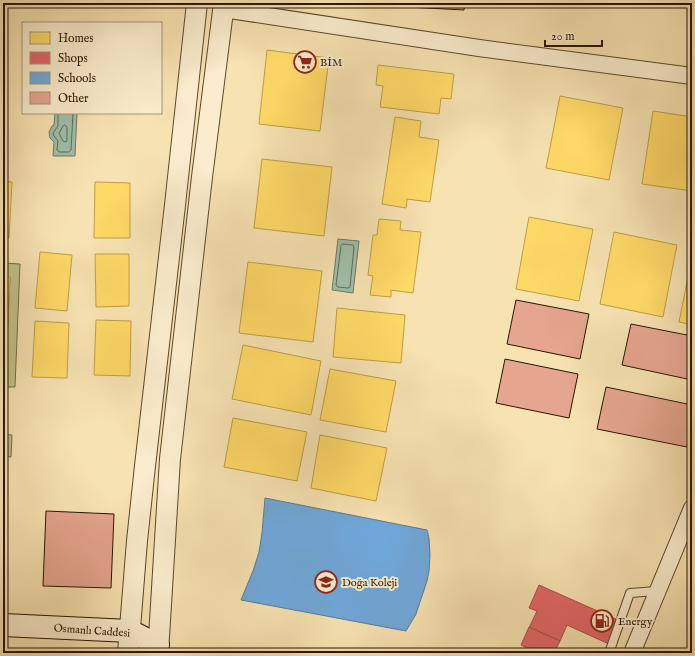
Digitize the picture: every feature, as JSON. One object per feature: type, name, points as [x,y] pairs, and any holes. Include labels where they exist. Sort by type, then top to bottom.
[{"type":"main road","name":"Osmanlı Caddesi","points":[[3,625],[130,630],[152,650]]},
{"type":"street","points":[[128,653],[137,541],[196,5],[224,6],[479,48],[692,76]]},
{"type":"street","points":[[152,650],[170,459],[202,177],[224,6]]},
{"type":"street","points":[[632,653],[692,508]]},
{"type":"lane","points":[[609,653],[630,593],[658,591]]},
{"type":"shaded area","points":[[3,263],[20,264],[15,387],[3,387],[3,359],[6,359],[10,278],[3,277]]},
{"type":"shaded area","points":[[3,434],[12,435],[11,457],[3,456]]},
{"type":"water","points":[[55,114],[77,114],[75,156],[53,156],[54,142],[50,138],[49,132],[54,125]]},
{"type":"water","points":[[338,239],[359,241],[353,293],[332,290]]},
{"type":"building: Homes","points":[[267,50],[329,58],[320,131],[259,124]]},
{"type":"building: Homes","points":[[378,65],[454,74],[451,99],[441,98],[439,114],[380,107],[383,86],[376,85]]},
{"type":"building: Homes","points":[[560,96],[623,108],[609,180],[546,168]]},
{"type":"building: Homes","points":[[653,111],[692,117],[692,191],[642,184]]},
{"type":"building: Homes","points":[[395,117],[421,121],[419,137],[439,140],[430,202],[407,199],[406,208],[382,204]]},
{"type":"building: Homes","points":[[262,159],[332,167],[324,236],[254,228]]},
{"type":"building: Homes","points":[[3,181],[12,182],[9,238],[3,238]]},
{"type":"building: Homes","points":[[95,182],[130,183],[130,238],[94,238]]},
{"type":"building: Homes","points":[[529,217],[593,229],[579,301],[516,289]]},
{"type":"building: Homes","points":[[379,219],[401,221],[400,230],[421,232],[413,293],[391,290],[391,297],[370,295],[373,276],[368,275],[373,235],[377,235]]},
{"type":"building: Homes","points":[[614,232],[677,245],[663,317],[600,304]]},
{"type":"building: Homes","points":[[40,252],[72,255],[67,311],[35,308]]},
{"type":"building: Homes","points":[[95,254],[129,254],[129,306],[96,307]]},
{"type":"building: Homes","points":[[692,257],[692,325],[679,322]]},
{"type":"building: Homes","points":[[248,262],[322,271],[313,342],[239,333]]},
{"type":"building: Homes","points":[[3,277],[10,277],[6,359],[3,359]]},
{"type":"building: Homes","points":[[337,308],[405,315],[401,363],[333,357]]},
{"type":"building: Homes","points":[[96,320],[131,321],[130,376],[94,375]]},
{"type":"building: Homes","points":[[35,321],[69,323],[67,378],[32,377]]},
{"type":"building: Homes","points":[[243,345],[321,361],[311,415],[232,399]]},
{"type":"building: Homes","points":[[330,369],[396,381],[386,432],[320,420]]},
{"type":"building: Homes","points":[[233,418],[307,432],[297,481],[224,467]]},
{"type":"building: Homes","points":[[320,435],[387,448],[376,501],[311,488]]},
{"type":"building: Shops","points":[[539,585],[620,621],[609,644],[567,625],[560,641],[529,628],[537,611],[529,608]]},
{"type":"building: Shops","points":[[529,627],[560,641],[554,653],[538,653],[521,645]]},
{"type":"building: Schools","name":"Doğa Koleji","points":[[265,498],[427,530],[430,555],[427,581],[416,614],[406,631],[241,600],[259,552]]},
{"type":"building: Other","points":[[409,3],[465,3],[464,10],[408,7]]},
{"type":"building: Other","points":[[516,300],[589,314],[580,359],[507,344]]},
{"type":"building: Other","points":[[631,324],[692,336],[692,380],[622,365]]},
{"type":"building: Other","points":[[505,359],[578,374],[569,418],[496,403]]},
{"type":"building: Other","points":[[606,387],[692,405],[692,448],[597,429]]},
{"type":"building: Other","points":[[46,511],[114,514],[111,588],[43,586]]},
{"type":"place","name":"BİM","points":[[305,62]]},
{"type":"place","name":"Doğa Koleji","points":[[326,582]]},
{"type":"place","name":"Energy","points":[[602,621]]}]
